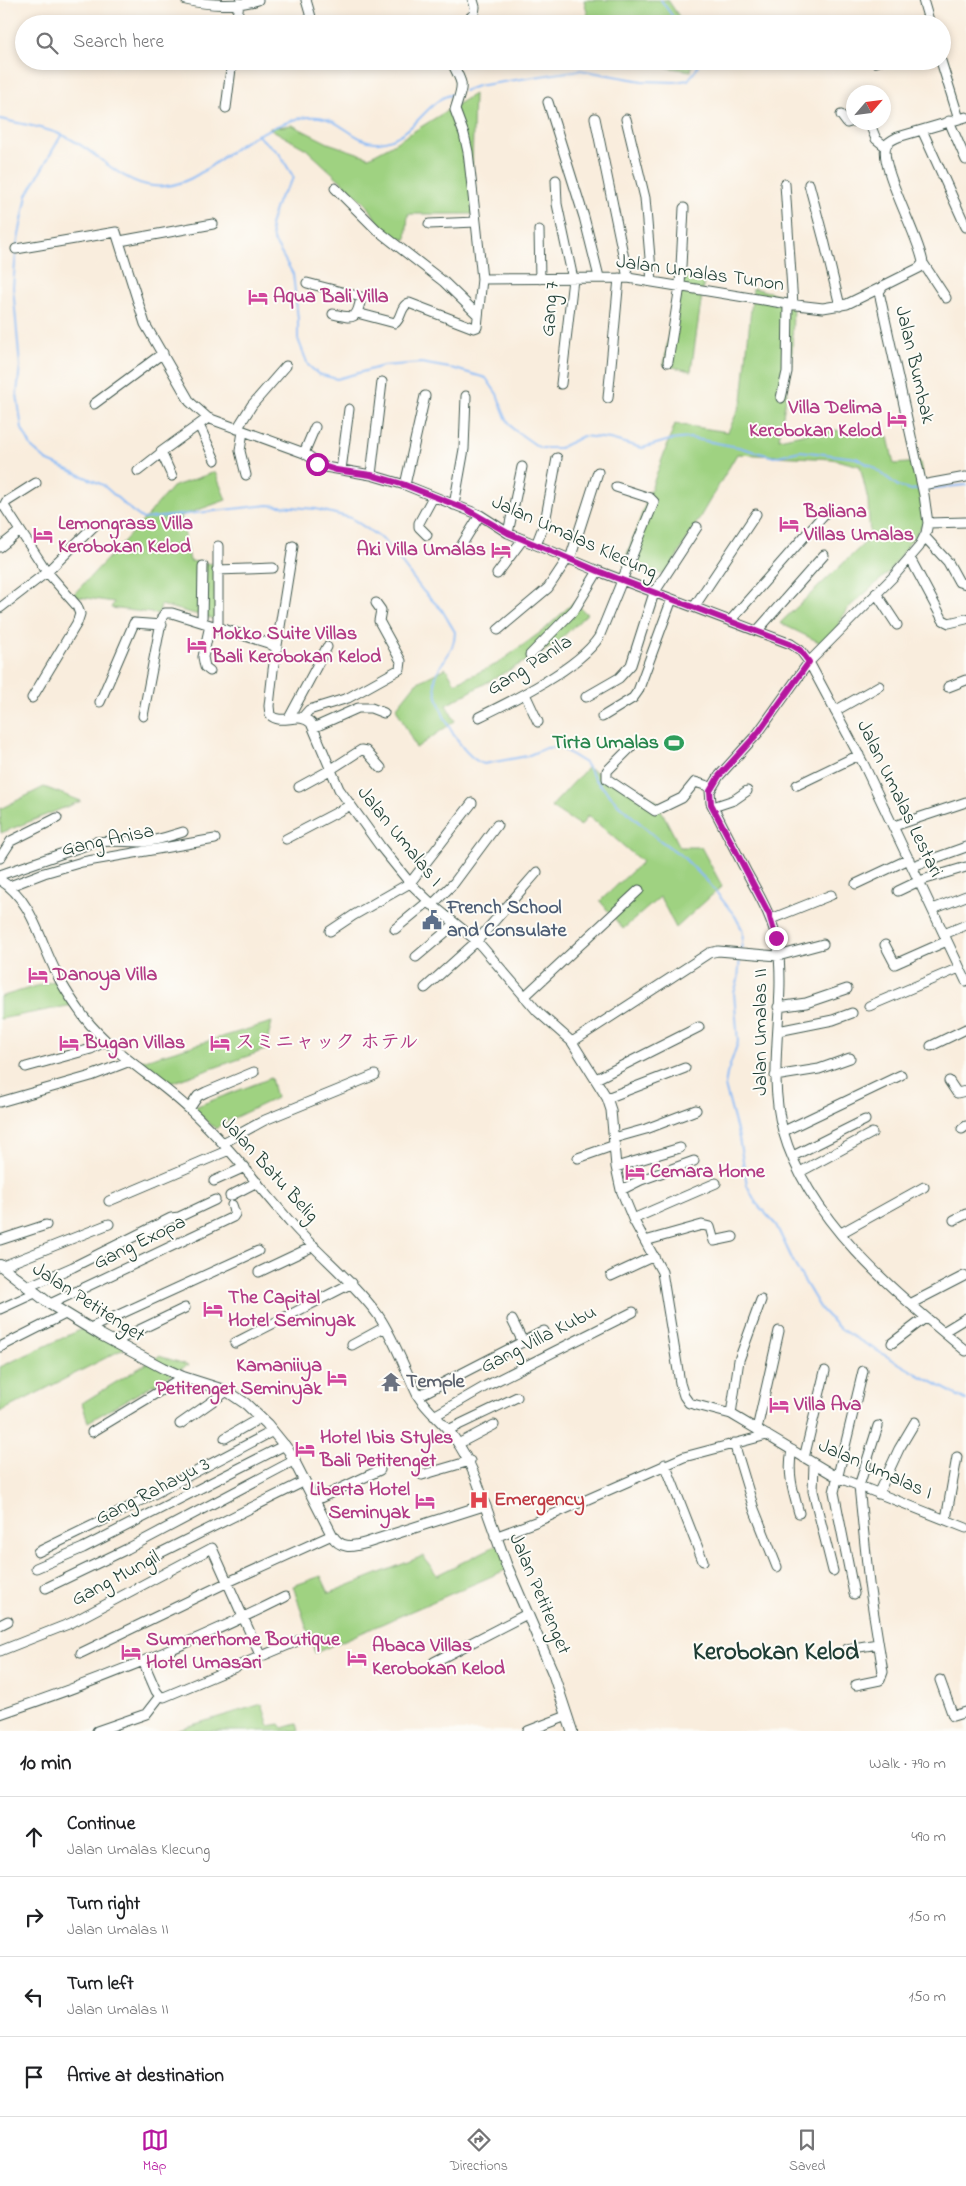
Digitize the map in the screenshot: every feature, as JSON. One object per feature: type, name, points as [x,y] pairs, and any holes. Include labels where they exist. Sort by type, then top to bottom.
[{"type":"main road","name":"Jalan Petitenget","points":[[1,1266],[65,1314],[141,1357],[184,1377],[226,1391],[239,1398],[273,1431],[295,1460],[332,1535]]},
{"type":"main road","name":"Jalan Petitenget","points":[[484,1505],[495,1537],[553,1673],[572,1731]]},
{"type":"main road","points":[[332,1535],[342,1545],[355,1546],[484,1505]]},
{"type":"street","points":[[186,0],[201,3],[258,0]]},
{"type":"street","points":[[306,0],[310,15]]},
{"type":"street","points":[[472,0],[475,7],[473,15]]},
{"type":"street","points":[[923,0],[927,15]]},
{"type":"street","points":[[236,15],[237,2]]},
{"type":"street","points":[[226,108],[231,70]]},
{"type":"street","points":[[333,314],[349,318],[358,313],[395,323],[398,321],[403,306],[408,303],[474,328],[477,327],[482,279],[468,152],[464,134],[456,114],[462,81],[456,70]]},
{"type":"street","points":[[944,70],[963,118],[893,140],[886,147],[886,156],[891,176],[923,263],[946,298]]},
{"type":"street","points":[[548,102],[575,185],[599,277]]},
{"type":"street","points":[[841,115],[846,122]]},
{"type":"street","points":[[595,118],[624,278],[608,398]]},
{"type":"street","points":[[626,119],[645,198],[652,282]]},
{"type":"street","points":[[949,121],[966,160]]},
{"type":"street","points":[[872,130],[876,139],[886,147]]},
{"type":"street","points":[[922,130],[966,227]]},
{"type":"street","name":"Gang 7","points":[[556,180],[557,204],[573,279],[561,384]]},
{"type":"street","points":[[781,398],[787,372],[791,305],[786,184]]},
{"type":"street","points":[[808,184],[840,306]]},
{"type":"street","points":[[335,188],[377,230],[444,282],[478,314]]},
{"type":"street","points":[[668,362],[680,286],[684,208]]},
{"type":"street","points":[[429,224],[476,222]]},
{"type":"street","points":[[120,240],[213,224]]},
{"type":"street","points":[[539,230],[540,279]]},
{"type":"street","name":"Jalan Umalas Klecung","points":[[16,250],[116,232],[143,318],[190,402],[208,418],[304,453],[320,466],[371,475],[405,485],[480,515],[508,533],[569,559],[790,644],[800,650],[809,662]]},
{"type":"street","name":"Jalan Bumbak","points":[[809,662],[910,558],[925,537],[928,523],[922,485],[879,292],[880,288],[920,268],[923,263]]},
{"type":"street","name":"Jalan Umalas Tunon","points":[[482,279],[624,278],[791,305],[822,308],[840,306],[880,288]]},
{"type":"street","points":[[307,283],[360,297],[358,313]]},
{"type":"street","points":[[94,404],[163,353]]},
{"type":"street","points":[[246,475],[240,451],[240,430],[252,405],[286,366]]},
{"type":"street","points":[[371,475],[382,382]]},
{"type":"street","points":[[405,485],[425,396]]},
{"type":"street","points":[[454,505],[465,438],[466,396]]},
{"type":"street","points":[[341,470],[349,409]]},
{"type":"street","points":[[138,471],[208,418]]},
{"type":"street","points":[[198,425],[215,460]]},
{"type":"street","points":[[304,453],[315,427]]},
{"type":"street","points":[[161,453],[172,476]]},
{"type":"street","points":[[536,545],[545,522],[557,458]]},
{"type":"street","points":[[508,533],[522,466]]},
{"type":"street","points":[[498,630],[548,588],[569,559],[598,472]]},
{"type":"street","points":[[922,485],[966,477]]},
{"type":"street","points":[[32,698],[79,618],[77,606],[47,572],[4,504],[36,483]]},
{"type":"street","name":"Gang Panila","points":[[479,717],[525,694],[567,667],[596,643],[654,502],[650,498],[616,487]]},
{"type":"street","points":[[427,535],[419,527],[419,523],[433,497]]},
{"type":"street","points":[[730,621],[826,512]]},
{"type":"street","points":[[694,607],[756,514]]},
{"type":"street","points":[[461,546],[480,515]]},
{"type":"street","points":[[928,523],[966,522]]},
{"type":"street","points":[[0,608],[47,572],[94,526]]},
{"type":"street","points":[[586,696],[619,678],[631,665],[654,592],[697,527]]},
{"type":"street","points":[[0,547],[20,531]]},
{"type":"street","points":[[925,537],[948,562],[959,582],[966,584]]},
{"type":"street","points":[[497,574],[523,539]]},
{"type":"street","points":[[210,670],[205,667],[203,657],[210,625],[218,546]]},
{"type":"street","points":[[293,546],[269,711],[270,715],[275,719],[302,718],[309,710],[348,698],[400,669],[401,661],[379,621],[381,610],[376,603]]},
{"type":"street","points":[[757,631],[824,555]]},
{"type":"street","points":[[910,558],[943,620],[949,623],[966,620]]},
{"type":"street","points":[[203,566],[210,625]]},
{"type":"street","points":[[217,570],[273,568]]},
{"type":"street","points":[[530,655],[576,609],[598,571]]},
{"type":"street","points":[[876,593],[897,625]]},
{"type":"street","points":[[602,717],[633,698],[638,691],[672,599]]},
{"type":"street","points":[[143,716],[163,614],[168,612],[268,643],[277,648]]},
{"type":"street","points":[[100,702],[134,623],[162,625]]},
{"type":"street","points":[[289,718],[327,647]]},
{"type":"street","points":[[632,747],[607,771],[606,779],[655,811],[682,798],[695,782],[711,787],[758,733],[809,662]]},
{"type":"street","name":"Jalan Umalas Lestari","points":[[809,662],[859,755],[894,826],[966,981]]},
{"type":"street","points":[[948,687],[966,680]]},
{"type":"street","points":[[836,711],[879,686]]},
{"type":"street","points":[[525,694],[538,722]]},
{"type":"street","points":[[314,728],[358,708],[371,708],[384,713]]},
{"type":"street","name":"Jalan Umalas I","points":[[302,718],[308,720],[314,728],[330,770],[350,806],[410,883],[430,903],[477,941],[538,1012],[572,1042],[607,1098],[611,1110],[616,1167],[621,1190],[633,1219],[654,1256],[666,1287],[671,1335],[680,1383],[684,1396],[689,1403],[731,1414],[837,1477],[966,1528]]},
{"type":"street","points":[[298,787],[364,750],[381,768]]},
{"type":"street","points":[[797,785],[859,755]]},
{"type":"street","name":"Jalan Umalas II","points":[[711,787],[710,795],[713,807],[771,919],[776,938],[778,956],[778,1031],[775,1076],[777,1096],[784,1131],[800,1172],[841,1233],[868,1264],[925,1318],[964,1346]]},
{"type":"street","points":[[713,807],[734,800],[747,791]]},
{"type":"street","points":[[894,826],[966,802]]},
{"type":"street","points":[[330,932],[354,915],[410,883],[472,803]]},
{"type":"street","points":[[286,839],[350,806]]},
{"type":"street","points":[[0,858],[11,841],[56,818]]},
{"type":"street","points":[[395,930],[454,883],[497,825]]},
{"type":"street","points":[[0,875],[94,842],[107,840],[122,842],[152,841],[183,832]]},
{"type":"street","name":"Gang Anisa","points":[[10,886],[44,873],[82,862],[215,838]]},
{"type":"street","points":[[856,884],[911,863],[966,847]]},
{"type":"street","points":[[898,891],[920,881],[966,867]]},
{"type":"street","points":[[426,988],[477,941],[537,872]]},
{"type":"street","name":"Jalan Batu Belig","points":[[0,880],[10,886],[20,898],[34,923],[63,986],[88,1022],[130,1062],[189,1109],[245,1167],[292,1224],[352,1283],[385,1327],[418,1396],[448,1430],[470,1461],[484,1505]]},
{"type":"street","points":[[524,997],[639,890]]},
{"type":"street","points":[[771,919],[831,895]]},
{"type":"street","points":[[933,909],[966,896]]},
{"type":"street","points":[[416,957],[455,924]]},
{"type":"street","points":[[886,945],[896,964],[966,925]]},
{"type":"street","points":[[572,1042],[710,953],[718,951],[778,956],[823,944]]},
{"type":"street","points":[[870,1006],[959,968]]},
{"type":"street","points":[[778,1007],[806,1003],[847,989]]},
{"type":"street","points":[[778,1031],[833,1020],[852,1013]]},
{"type":"street","points":[[596,1079],[699,1027]]},
{"type":"street","points":[[930,1046],[966,1029]]},
{"type":"street","points":[[26,1067],[91,1049],[106,1041]]},
{"type":"street","points":[[775,1076],[827,1067],[850,1058]]},
{"type":"street","points":[[0,1102],[91,1076],[130,1062]]},
{"type":"street","points":[[607,1098],[685,1068]]},
{"type":"street","points":[[189,1109],[198,1096],[254,1072]]},
{"type":"street","points":[[109,1201],[226,1147],[265,1120],[375,1074]]},
{"type":"street","points":[[784,1131],[901,1074]]},
{"type":"street","points":[[949,1081],[957,1093],[966,1091]]},
{"type":"street","points":[[578,1158],[696,1110]]},
{"type":"street","points":[[793,1156],[865,1120]]},
{"type":"street","points":[[800,1172],[872,1133]]},
{"type":"street","points":[[616,1167],[680,1148]]},
{"type":"street","points":[[621,1190],[641,1180],[694,1161]]},
{"type":"street","points":[[214,1181],[245,1167]]},
{"type":"street","name":"Gang Exopa","points":[[50,1304],[233,1217],[236,1214],[231,1201],[257,1182]]},
{"type":"street","points":[[633,1219],[716,1183]]},
{"type":"street","points":[[841,1233],[924,1187]]},
{"type":"street","points":[[0,1309],[73,1267],[171,1218],[179,1217],[215,1200]]},
{"type":"street","points":[[954,1220],[966,1214]]},
{"type":"street","points":[[1,1266],[109,1224]]},
{"type":"street","points":[[0,1240],[46,1225]]},
{"type":"street","points":[[645,1241],[702,1225],[710,1227],[714,1241],[733,1237]]},
{"type":"street","points":[[259,1272],[314,1246]]},
{"type":"street","points":[[90,1328],[258,1250]]},
{"type":"street","points":[[611,1276],[654,1256]]},
{"type":"street","points":[[910,1304],[964,1276]]},
{"type":"street","points":[[235,1343],[352,1283]]},
{"type":"street","points":[[731,1414],[739,1360],[761,1300]]},
{"type":"street","points":[[114,1342],[185,1308]]},
{"type":"street","name":"Gang Villa Kubu","points":[[434,1416],[486,1386],[633,1312]]},
{"type":"street","points":[[0,1347],[65,1314]]},
{"type":"street","points":[[892,1343],[925,1318]]},
{"type":"street","points":[[943,1332],[966,1318]]},
{"type":"street","points":[[512,1320],[523,1342]]},
{"type":"street","points":[[352,1345],[385,1327]]},
{"type":"street","points":[[418,1396],[544,1331]]},
{"type":"street","points":[[757,1429],[779,1331]]},
{"type":"street","points":[[804,1458],[825,1371]]},
{"type":"street","points":[[854,1594],[834,1492],[863,1371]]},
{"type":"street","points":[[92,1432],[184,1377]]},
{"type":"street","points":[[180,1424],[226,1391]]},
{"type":"street","points":[[448,1430],[517,1397]]},
{"type":"street","points":[[225,1438],[260,1418]]},
{"type":"street","points":[[878,1494],[898,1449],[915,1422]]},
{"type":"street","points":[[458,1444],[494,1425]]},
{"type":"street","points":[[856,1685],[880,1680],[883,1672],[869,1584],[859,1486],[878,1426]]},
{"type":"street","points":[[38,1552],[116,1514],[273,1431]]},
{"type":"street","points":[[495,1537],[538,1522],[665,1464],[702,1451],[767,1436]]},
{"type":"street","points":[[734,1443],[754,1509],[777,1567]]},
{"type":"street","name":"Gang Rahayu 3","points":[[36,1568],[83,1548],[284,1445]]},
{"type":"street","points":[[792,1450],[790,1461],[792,1486],[799,1513]]},
{"type":"street","points":[[946,1519],[957,1457]]},
{"type":"street","name":"Gang Rahayu 3","points":[[46,1588],[171,1526],[295,1460]]},
{"type":"street","points":[[422,1475],[470,1461]]},
{"type":"street","points":[[665,1464],[703,1561]]},
{"type":"street","points":[[814,1464],[813,1491],[833,1571]]},
{"type":"street","points":[[316,1500],[380,1470]]},
{"type":"street","points":[[154,1556],[305,1481]]},
{"type":"street","points":[[81,1653],[228,1582],[332,1535]]},
{"type":"street","name":"Gang Mungil","points":[[0,1651],[71,1623],[212,1548],[261,1657]]},
{"type":"street","points":[[0,1714],[74,1689],[143,1661],[286,1597]]},
{"type":"street","points":[[434,1662],[528,1614]]},
{"type":"street","points":[[97,1731],[146,1714],[160,1696],[307,1637]]},
{"type":"street","points":[[846,1650],[878,1644]]},
{"type":"street","points":[[143,1661],[160,1696]]},
{"type":"street","points":[[940,1680],[953,1716],[966,1712]]},
{"type":"street","points":[[528,1731],[567,1716]]},
{"type":"green space","points":[[584,0],[668,0],[678,15],[588,15]]},
{"type":"green space","points":[[474,94],[472,168],[477,214],[408,214],[406,240],[384,233],[368,206],[306,149],[269,128],[292,125],[328,143],[369,157]]},
{"type":"green space","points":[[675,276],[704,281],[691,371],[664,365],[676,284]]},
{"type":"green space","points":[[753,288],[793,298],[792,362],[779,439],[826,429],[888,437],[894,464],[920,462],[929,516],[888,573],[847,609],[827,646],[780,623],[870,538],[868,500],[860,466],[832,459],[737,454],[666,575],[623,565],[675,424],[728,432],[742,401]]},
{"type":"green space","points":[[215,472],[226,500],[181,516],[190,561],[214,564],[218,620],[161,605],[159,614],[111,608],[114,602],[72,596],[143,521],[172,487]]},
{"type":"green space","points":[[574,602],[587,614],[553,646],[446,705],[455,721],[416,748],[396,708],[416,683],[446,668],[455,683],[497,664],[545,629]]},
{"type":"green space","points":[[587,768],[656,800],[680,847],[701,847],[722,886],[676,928],[660,897],[623,929],[600,901],[642,862],[588,815],[581,826],[551,807]]},
{"type":"green space","points":[[44,787],[81,801],[1,833],[0,809]]},
{"type":"green space","points":[[60,979],[78,1004],[0,1019],[0,997]]},
{"type":"green space","points":[[272,1022],[268,1038],[268,1049],[165,1085],[135,1063]]},
{"type":"green space","points":[[271,1078],[276,1098],[221,1124],[216,1129],[192,1108]]},
{"type":"green space","points":[[93,1324],[133,1344],[0,1412],[0,1367]]},
{"type":"green space","points":[[159,1356],[188,1365],[88,1422],[82,1403]]},
{"type":"green space","points":[[499,1544],[508,1569],[315,1653],[293,1586],[321,1576],[329,1593],[423,1556],[437,1575]]},
{"type":"green space","points":[[262,1704],[269,1726],[280,1724],[283,1728],[297,1724],[299,1731],[172,1731]]},
{"type":"waterway","points":[[661,0],[672,15]]},
{"type":"waterway","points":[[464,91],[477,86],[580,70]]},
{"type":"waterway","points":[[580,70],[642,81],[674,82],[688,80],[696,70]]},
{"type":"waterway","points":[[0,119],[55,132],[74,141],[128,178],[153,186],[168,186],[196,176],[246,141],[299,118],[324,118],[338,124],[357,137],[371,142],[379,142],[398,136],[412,126],[439,100],[457,93]]},
{"type":"waterway","points":[[17,245],[27,195],[62,134]]},
{"type":"waterway","points":[[257,135],[279,153],[294,178],[278,200],[270,225],[273,239],[293,274],[298,319],[298,339],[308,365],[318,374],[337,379],[383,366],[421,363],[455,369],[486,378],[497,394],[506,418],[513,429],[540,448],[560,448],[583,436],[610,439],[642,448],[670,440],[690,438],[738,447],[774,457],[800,451],[856,458],[873,467],[898,486],[911,490],[919,489]]},
{"type":"waterway","points":[[16,252],[13,287],[20,366],[17,394],[22,429],[32,448],[46,460],[103,485],[143,519],[268,505],[316,509],[351,518],[385,541],[423,591],[442,610],[455,632],[452,647],[435,681],[439,703],[444,716],[450,729],[466,752],[475,760],[484,764],[527,756],[546,748],[559,747],[585,763],[595,779],[619,805],[658,839],[682,856],[709,883],[735,916],[742,929],[741,951]]},
{"type":"waterway","points":[[926,489],[966,485]]},
{"type":"waterway","points":[[740,956],[738,980],[734,993],[738,1042],[725,1086],[739,1138],[747,1185],[756,1203],[776,1225],[796,1267],[821,1309],[840,1329],[966,1400]]},
{"type":"place","name":"Aqua Bali Villa","points":[[258,297]]},
{"type":"place","name":"Villa Delima Kerobokan Kelod","points":[[897,419]]},
{"type":"place","name":"Baliana Villas Umalas","points":[[789,524]]},
{"type":"place","name":"Lemongrass Villa Kerobokan Kelod","points":[[43,535]]},
{"type":"place","name":"Aki Villa Umalas","points":[[501,550]]},
{"type":"place","name":"Mokko Suite Villas Bali Kerobokan Kelod","points":[[197,645]]},
{"type":"place","name":"Tirta Umalas","points":[[674,743]]},
{"type":"place","name":"French School and Consulate","points":[[432,920]]},
{"type":"place","name":"Danoya Villa","points":[[38,975]]},
{"type":"place","name":"Bugan Villas","points":[[69,1043]]},
{"type":"place","name":"スミニャック ホテル","points":[[220,1043]]},
{"type":"place","name":"Cemara Home","points":[[635,1172]]},
{"type":"place","name":"The Capital Hotel Seminyak","points":[[213,1309]]},
{"type":"place","name":"Kamaniiya Petitenget Seminyak","points":[[337,1378]]},
{"type":"place","name":"Temple","points":[[391,1382]]},
{"type":"place","name":"Villa Ava","points":[[779,1405]]},
{"type":"place","name":"Hotel Ibis Styles Bali Petitenget","points":[[305,1449]]},
{"type":"place","name":"Emergency","points":[[479,1500]]},
{"type":"place","name":"Liberta Hotel Seminyak","points":[[425,1501]]},
{"type":"place","name":"Summerhome Boutique Hotel Umasari","points":[[131,1652]]},
{"type":"place","name":"Abaca Villas Kerobokan Kelod","points":[[357,1658]]},
{"type":"district","name":"Kerobokan Kelod","points":[[776,1653]]},
{"type":"route","points":[[317,464],[336,470],[371,475],[405,485],[480,515],[508,533],[598,571],[790,644],[800,650],[809,662],[758,733],[719,776],[710,791],[711,804],[769,914],[776,938]]}]
